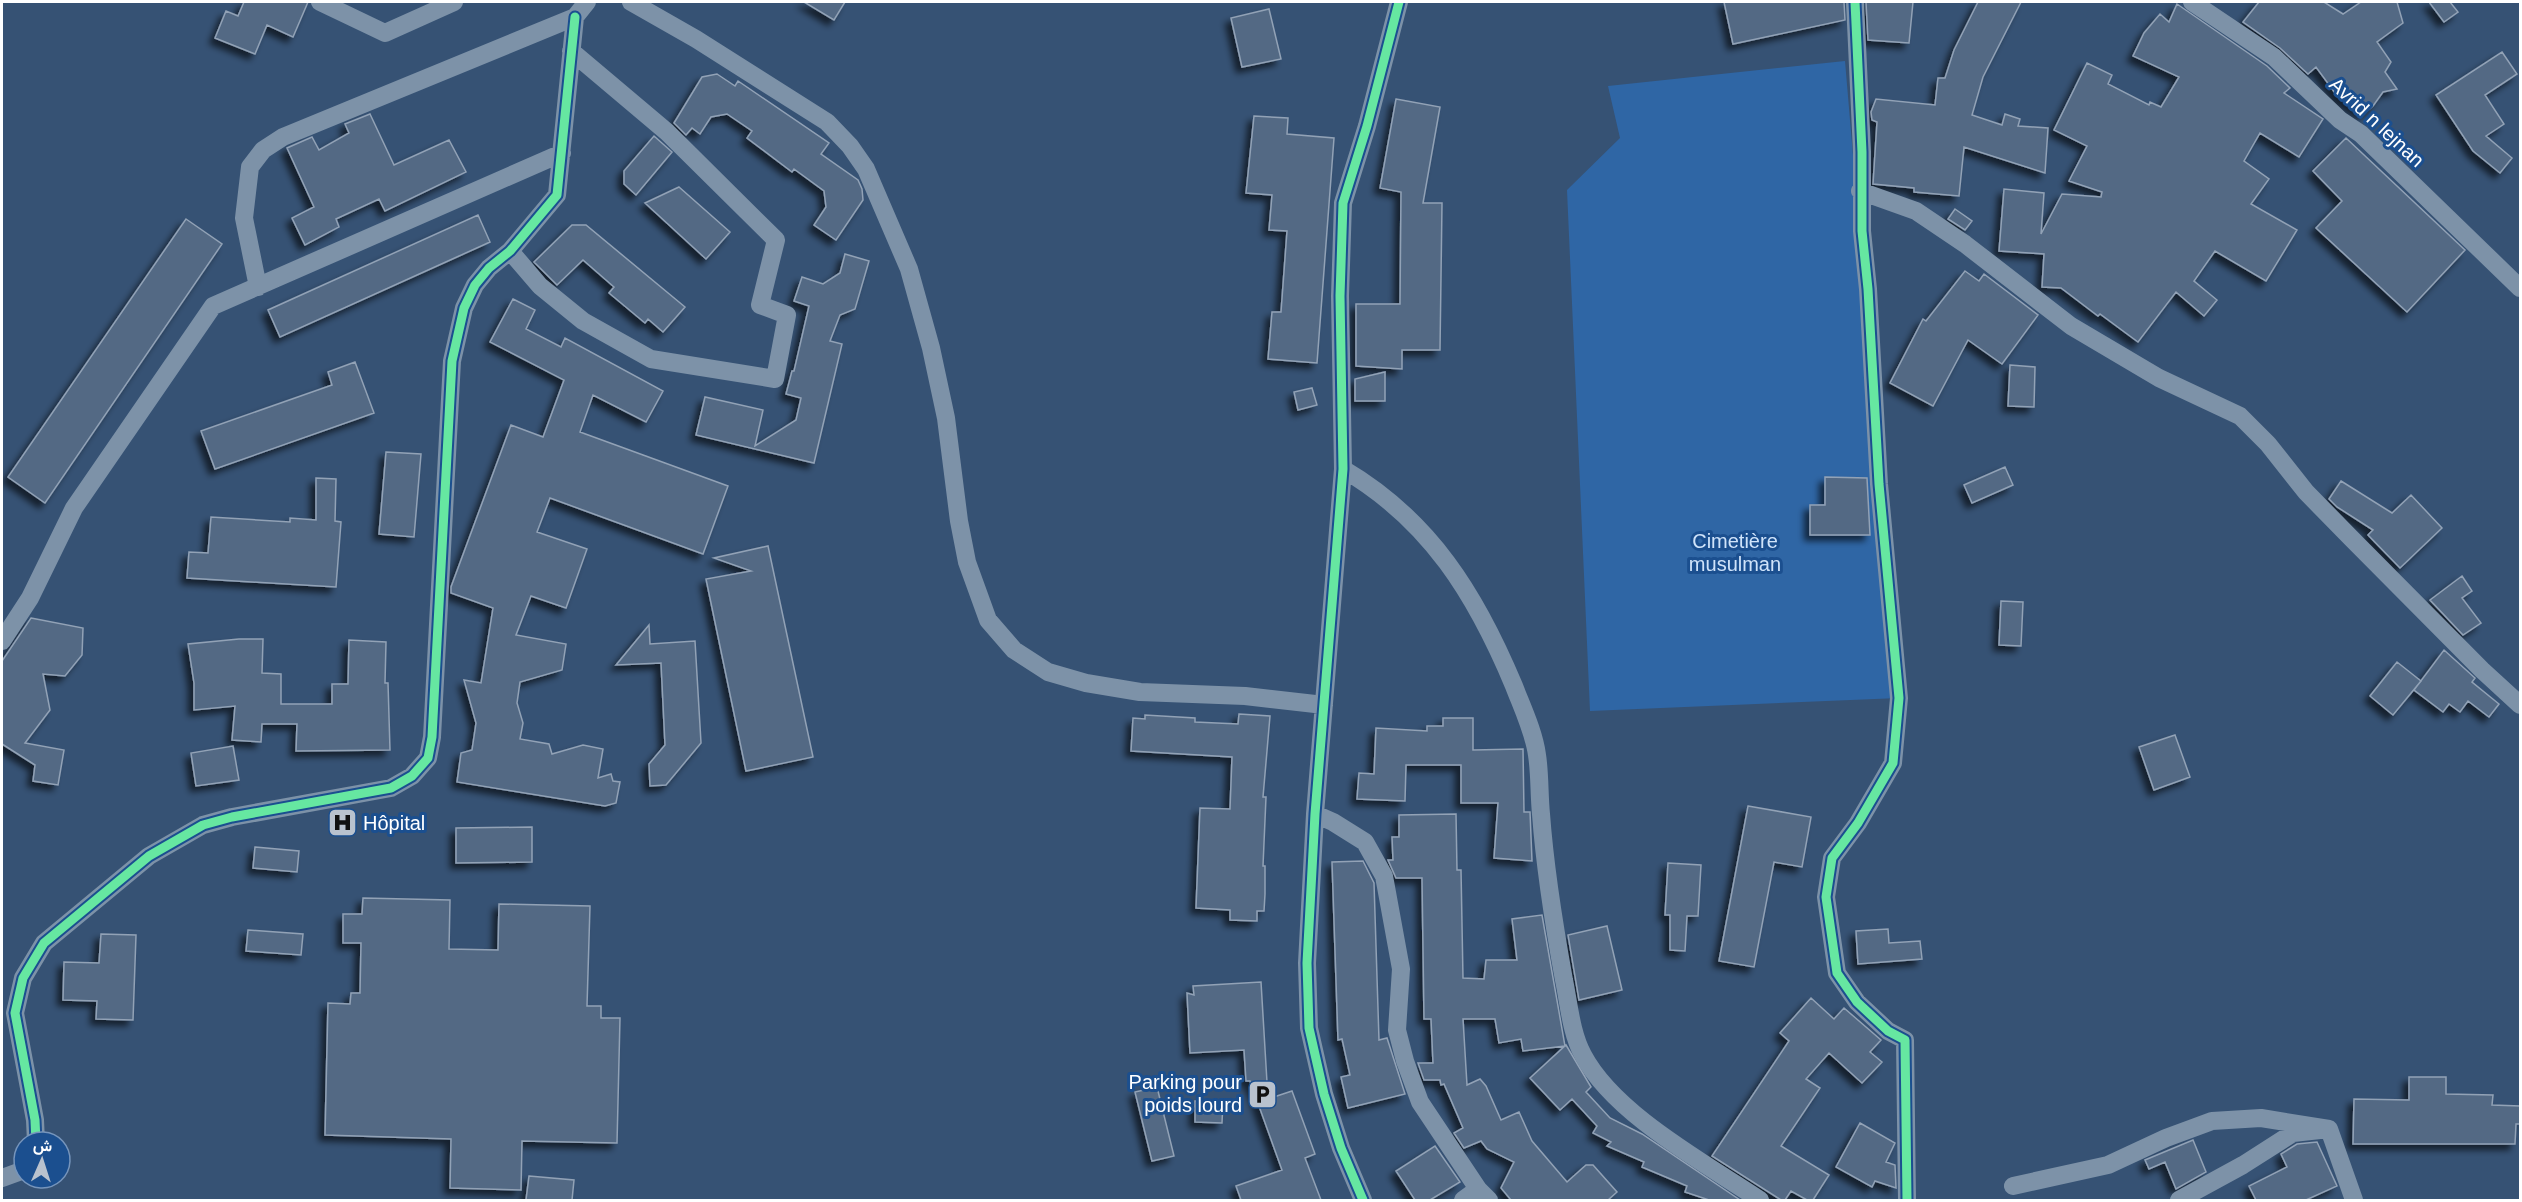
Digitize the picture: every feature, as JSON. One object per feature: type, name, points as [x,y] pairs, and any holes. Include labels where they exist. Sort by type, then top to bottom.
[{"type":"street","points":[[320,2],[385,33],[454,2]]},
{"type":"street","points":[[258,287],[244,218],[250,167],[263,150],[284,137],[575,17],[587,2]]},
{"type":"street","points":[[631,2],[696,39],[827,122],[850,146],[866,169],[909,269],[932,348],[946,418],[959,521],[967,562],[988,620],[1014,650],[1048,672],[1086,683],[1140,692],[1245,696],[1324,705]]},
{"type":"street","points":[[1363,1200],[1341,1148],[1327,1105],[1309,1028],[1307,963],[1315,814],[1343,469],[1340,296],[1343,203],[1367,126],[1399,2]]},
{"type":"street","points":[[1855,2],[1862,152],[1860,190],[1878,462],[1899,698],[1893,763],[1858,823],[1832,858],[1826,897],[1837,973],[1857,1002],[1888,1031],[1905,1040],[1908,1200]]},
{"type":"street","name":"Avrid n lejnan","points":[[2192,2],[2274,57],[2340,120],[2361,134],[2520,288]]},
{"type":"street","points":[[35,1130],[15,1013],[23,978],[44,943],[149,856],[203,825],[232,817],[391,788],[412,776],[428,758],[432,737],[452,361],[464,308],[475,285],[489,268],[510,251],[556,195],[575,17]]},
{"type":"street","points":[[510,251],[540,286],[583,321],[651,359],[775,379],[787,315],[760,305],[776,240],[667,132],[571,51]]},
{"type":"street","points":[[2,641],[30,598],[74,508],[213,306],[562,153]]},
{"type":"street","points":[[1860,190],[1916,211],[1965,244],[2071,326],[2159,378],[2240,416],[2268,444],[2306,492],[2482,670],[2520,705]]},
{"type":"street","points":[[1343,469],[1390,500],[1424,532],[1452,567],[1501,656],[1522,705],[1537,753],[1540,814],[1552,915],[1571,1016],[1582,1054],[1606,1088],[1642,1121],[1760,1200]]},
{"type":"street","points":[[1315,814],[1334,822],[1365,842],[1384,876],[1401,969],[1396,1030],[1420,1102],[1484,1195],[1463,1200]]},
{"type":"street","points":[[2013,1186],[2108,1165],[2166,1138],[2212,1121],[2261,1118],[2329,1129]]},
{"type":"street","points":[[2329,1129],[2350,1199]]},
{"type":"street","points":[[2179,1200],[2243,1165],[2293,1133],[2329,1129]]},
{"type":"green space","name":"Cimetière musulman","points":[[1845,61],[1899,698],[1590,711],[1567,190],[1620,138],[1608,86]]},
{"type":"building","points":[[244,2],[308,2],[293,37],[267,25],[255,54],[215,38],[226,11],[238,16]]},
{"type":"building","points":[[804,2],[845,2],[834,20]]},
{"type":"building","points":[[1724,2],[1844,2],[1845,20],[1733,44]]},
{"type":"building","points":[[1866,2],[1913,2],[1909,43],[1868,40]]},
{"type":"building","points":[[1978,2],[2021,2],[1983,77],[1972,115],[2002,125],[2005,114],[2020,119],[2018,126],[2048,128],[2045,173],[1964,147],[1959,196],[1914,192],[1914,188],[1873,184],[1877,122],[1872,120],[1871,112],[1876,99],[1935,105],[1938,78],[1945,78],[1954,50]]},
{"type":"building","points":[[2259,2],[2324,2],[2343,14],[2361,2],[2397,2],[2403,23],[2377,42],[2391,62],[2385,72],[2397,89],[2383,92],[2373,106],[2363,114],[2338,97],[2316,67],[2308,74],[2280,48],[2243,22]]},
{"type":"building","points":[[2429,2],[2450,2],[2458,12],[2444,22]]},
{"type":"building","points":[[2177,4],[2267,66],[2290,88],[2284,93],[2323,119],[2299,157],[2260,133],[2244,161],[2269,179],[2251,204],[2297,230],[2266,281],[2215,251],[2194,281],[2217,300],[2204,316],[2176,292],[2138,342],[2061,288],[2042,287],[2044,254],[1999,251],[2004,189],[2044,193],[2041,234],[2062,194],[2101,197],[2102,192],[2069,181],[2087,146],[2054,130],[2087,63],[2112,75],[2108,84],[2149,105],[2150,102],[2161,107],[2179,77],[2133,56],[2144,33],[2160,14],[2169,22]]},
{"type":"building","points":[[1269,9],[1281,59],[1242,67],[1231,18]]},
{"type":"building","points":[[2502,52],[2517,74],[2485,95],[2504,124],[2486,136],[2512,158],[2500,173],[2473,151],[2436,95]]},
{"type":"building","points":[[717,74],[735,86],[738,81],[829,143],[821,154],[858,180],[863,200],[836,240],[814,225],[826,207],[824,191],[794,169],[792,172],[747,138],[752,131],[727,114],[711,117],[700,134],[692,128],[686,135],[674,123],[702,77]]},
{"type":"building","points":[[1396,99],[1440,107],[1423,203],[1442,203],[1440,350],[1402,350],[1402,369],[1356,366],[1356,304],[1400,304],[1401,192],[1380,188]]},
{"type":"building","points":[[370,114],[394,165],[449,140],[466,172],[385,211],[379,199],[336,219],[339,227],[305,245],[292,218],[314,207],[287,148],[312,137],[319,150],[349,133],[345,124]]},
{"type":"building","points":[[1254,116],[1288,118],[1287,134],[1334,138],[1317,363],[1268,359],[1272,312],[1281,312],[1287,231],[1269,230],[1272,195],[1246,193]]},
{"type":"building","points":[[654,136],[672,152],[636,195],[624,184],[624,171]]},
{"type":"building","points":[[2346,138],[2465,250],[2407,312],[2316,228],[2342,201],[2313,171]]},
{"type":"building","points":[[679,187],[730,232],[706,259],[645,203]]},
{"type":"building","points":[[1955,209],[1972,221],[1965,230],[1948,219]]},
{"type":"building","points":[[478,215],[490,242],[280,337],[268,310]]},
{"type":"building","points":[[186,219],[222,244],[45,503],[8,477]]},
{"type":"building","points":[[572,225],[586,225],[685,307],[663,332],[648,319],[645,323],[609,293],[614,287],[583,260],[557,285],[534,262]]},
{"type":"building","points":[[845,254],[869,261],[855,309],[840,315],[830,341],[842,344],[814,463],[696,435],[705,397],[763,410],[755,446],[796,420],[801,398],[786,394],[792,371],[794,371],[809,306],[794,301],[802,277],[823,284],[840,273]]},
{"type":"building","points":[[1965,271],[1979,281],[1984,274],[2038,315],[2002,364],[1968,340],[1933,406],[1890,383],[1923,319],[1926,321]]},
{"type":"building","points":[[513,299],[535,310],[526,329],[561,347],[565,338],[663,391],[646,422],[593,395],[580,432],[728,486],[703,554],[550,498],[537,532],[587,549],[566,608],[531,596],[516,635],[566,644],[562,670],[520,682],[517,703],[523,723],[520,739],[549,744],[552,754],[583,745],[603,749],[598,778],[611,774],[613,781],[620,782],[616,803],[605,806],[457,782],[461,753],[472,750],[476,723],[464,680],[481,683],[493,608],[451,593],[451,587],[511,425],[543,437],[564,380],[490,342]]},
{"type":"building","points":[[355,362],[374,413],[215,469],[201,431],[332,385],[328,372]]},
{"type":"building","points":[[2010,365],[2035,367],[2034,407],[2008,406]]},
{"type":"building","points":[[1385,372],[1385,401],[1355,401],[1355,379]]},
{"type":"building","points":[[1312,388],[1317,405],[1298,410],[1294,392]]},
{"type":"building","points":[[386,452],[421,454],[414,537],[379,534]]},
{"type":"building","points":[[2005,467],[2013,485],[1972,503],[1964,485]]},
{"type":"building","points":[[1825,477],[1867,478],[1870,535],[1810,535],[1810,505],[1825,505]]},
{"type":"building","points":[[316,478],[336,479],[335,521],[341,522],[336,587],[187,578],[189,552],[208,553],[211,517],[290,522],[290,518],[316,520]]},
{"type":"building","points":[[2341,481],[2392,513],[2411,495],[2442,528],[2400,568],[2368,535],[2373,530],[2337,507],[2329,499]]},
{"type":"building","points":[[768,546],[813,757],[746,771],[706,579],[751,571],[714,558]]},
{"type":"building","points":[[2462,576],[2472,591],[2462,598],[2481,623],[2463,635],[2430,600]]},
{"type":"building","points":[[2001,601],[2023,602],[2021,646],[1999,645]]},
{"type":"building","points":[[31,618],[83,628],[82,655],[65,676],[43,674],[50,710],[25,743],[64,750],[58,785],[33,781],[35,765],[2,744],[2,661]]},
{"type":"building","points":[[649,625],[650,644],[695,641],[701,743],[666,785],[650,786],[649,764],[665,745],[661,663],[616,665]]},
{"type":"building","points":[[263,639],[262,673],[281,674],[281,704],[332,704],[332,684],[348,684],[349,640],[386,642],[385,683],[388,683],[390,750],[296,751],[297,724],[262,724],[261,742],[232,740],[235,706],[194,710],[194,683],[188,644]]},
{"type":"building","points":[[2444,650],[2475,678],[2472,682],[2499,704],[2489,717],[2468,701],[2460,712],[2449,704],[2443,712],[2414,690]]},
{"type":"building","points":[[2397,662],[2421,681],[2393,715],[2370,696]]},
{"type":"building","points":[[1239,714],[1270,716],[1263,797],[1266,797],[1264,911],[1257,911],[1257,921],[1230,920],[1230,910],[1196,908],[1200,808],[1230,809],[1232,757],[1131,751],[1133,718],[1145,719],[1145,715],[1195,718],[1195,722],[1238,724]]},
{"type":"building","points":[[1443,718],[1473,718],[1473,750],[1523,749],[1524,812],[1530,812],[1532,861],[1494,858],[1498,803],[1461,803],[1461,765],[1406,765],[1405,801],[1357,799],[1359,773],[1374,774],[1376,728],[1427,731],[1427,726],[1443,726]]},
{"type":"building","points":[[2175,735],[2190,777],[2154,790],[2139,747]]},
{"type":"building","points":[[233,746],[239,780],[196,786],[191,753]]},
{"type":"building","points":[[1748,806],[1811,817],[1802,867],[1774,862],[1754,967],[1719,961]]},
{"type":"building","points":[[1456,814],[1457,870],[1461,870],[1463,978],[1484,979],[1486,960],[1517,960],[1512,919],[1542,915],[1565,1046],[1523,1051],[1521,1039],[1499,1043],[1495,1019],[1463,1019],[1467,1085],[1480,1079],[1486,1086],[1501,1120],[1519,1112],[1532,1141],[1567,1182],[1586,1165],[1593,1165],[1617,1192],[1608,1200],[1511,1200],[1501,1188],[1514,1162],[1487,1149],[1481,1141],[1464,1148],[1454,1133],[1463,1128],[1444,1084],[1441,1085],[1440,1080],[1424,1080],[1418,1063],[1433,1063],[1431,1019],[1424,1019],[1422,878],[1396,878],[1388,860],[1393,860],[1392,837],[1399,837],[1399,815]]},
{"type":"building","points":[[532,827],[532,862],[456,863],[456,828]]},
{"type":"building","points":[[255,847],[299,851],[297,872],[253,868]]},
{"type":"building","points":[[1363,861],[1374,883],[1379,1040],[1387,1038],[1405,1094],[1348,1108],[1341,1077],[1350,1075],[1342,1039],[1338,1040],[1332,862]]},
{"type":"building","points":[[1668,863],[1701,865],[1698,916],[1687,916],[1685,951],[1670,950],[1670,915],[1665,915]]},
{"type":"building","points":[[363,898],[450,900],[449,949],[498,950],[499,904],[590,906],[587,1006],[601,1006],[601,1018],[620,1018],[617,1143],[522,1141],[521,1190],[450,1188],[451,1139],[325,1135],[328,1003],[350,1004],[351,993],[360,993],[361,943],[343,943],[343,914],[362,914]]},
{"type":"building","points":[[1607,926],[1622,990],[1579,1000],[1568,935]]},
{"type":"building","points":[[1888,929],[1889,943],[1920,941],[1922,959],[1858,964],[1856,931]]},
{"type":"building","points":[[248,930],[303,934],[301,955],[246,951]]},
{"type":"building","points":[[101,934],[136,935],[133,1020],[96,1019],[97,1001],[63,1000],[64,962],[99,963]]},
{"type":"building","points":[[1261,982],[1268,1099],[1292,1091],[1315,1154],[1305,1158],[1321,1200],[1241,1200],[1236,1186],[1282,1170],[1250,1081],[1246,1081],[1244,1050],[1190,1053],[1187,993],[1194,995],[1193,986]]},
{"type":"building","points":[[1811,998],[1834,1019],[1844,1008],[1881,1040],[1870,1052],[1882,1062],[1862,1083],[1829,1053],[1806,1079],[1820,1088],[1781,1146],[1829,1175],[1813,1200],[1807,1200],[1791,1191],[1785,1200],[1781,1200],[1712,1156],[1789,1041],[1780,1033]]},
{"type":"building","points":[[1566,1045],[1591,1087],[1586,1092],[1610,1118],[1642,1134],[1740,1200],[1709,1200],[1685,1192],[1687,1186],[1642,1167],[1644,1162],[1607,1146],[1611,1142],[1593,1133],[1597,1126],[1572,1099],[1560,1110],[1530,1078]]},
{"type":"building","points":[[2409,1077],[2446,1077],[2446,1094],[2493,1095],[2492,1105],[2520,1106],[2520,1124],[2516,1124],[2515,1144],[2353,1144],[2354,1099],[2409,1100]]},
{"type":"building","points":[[1157,1087],[1174,1156],[1152,1161],[1135,1092]]},
{"type":"building","points":[[1195,1101],[1223,1101],[1222,1123],[1195,1122]]},
{"type":"building","points":[[1860,1123],[1895,1143],[1886,1162],[1895,1165],[1896,1188],[1875,1181],[1872,1187],[1836,1167]]},
{"type":"building","points":[[2193,1140],[2206,1172],[2176,1189],[2165,1162],[2149,1169],[2145,1160]]},
{"type":"building","points":[[2317,1142],[2337,1186],[2306,1200],[2256,1200],[2249,1186],[2287,1167],[2281,1154],[2297,1144]]},
{"type":"building","points":[[1435,1146],[1460,1182],[1430,1200],[1415,1200],[1396,1171]]},
{"type":"building","points":[[529,1176],[574,1180],[572,1200],[526,1200]]},
{"type":"cycle path","points":[[1363,1200],[1341,1148],[1324,1094],[1309,1028],[1307,963],[1315,814],[1343,469],[1340,296],[1343,203],[1367,126],[1399,2]]},
{"type":"cycle path","points":[[1855,2],[1862,152],[1862,231],[1868,289],[1879,484],[1899,698],[1893,763],[1858,823],[1832,858],[1826,897],[1837,973],[1857,1002],[1888,1031],[1905,1040],[1907,1200]]},
{"type":"cycle path","points":[[35,1130],[15,1013],[23,978],[44,943],[149,856],[203,825],[232,817],[391,788],[412,776],[428,758],[432,737],[452,361],[464,308],[475,285],[489,268],[510,251],[557,195],[575,17]]},
{"type":"place","name":"Hôpital","points":[[342,823]]},
{"type":"place","name":"Parking pour poids lourd","points":[[1263,1094]]}]
